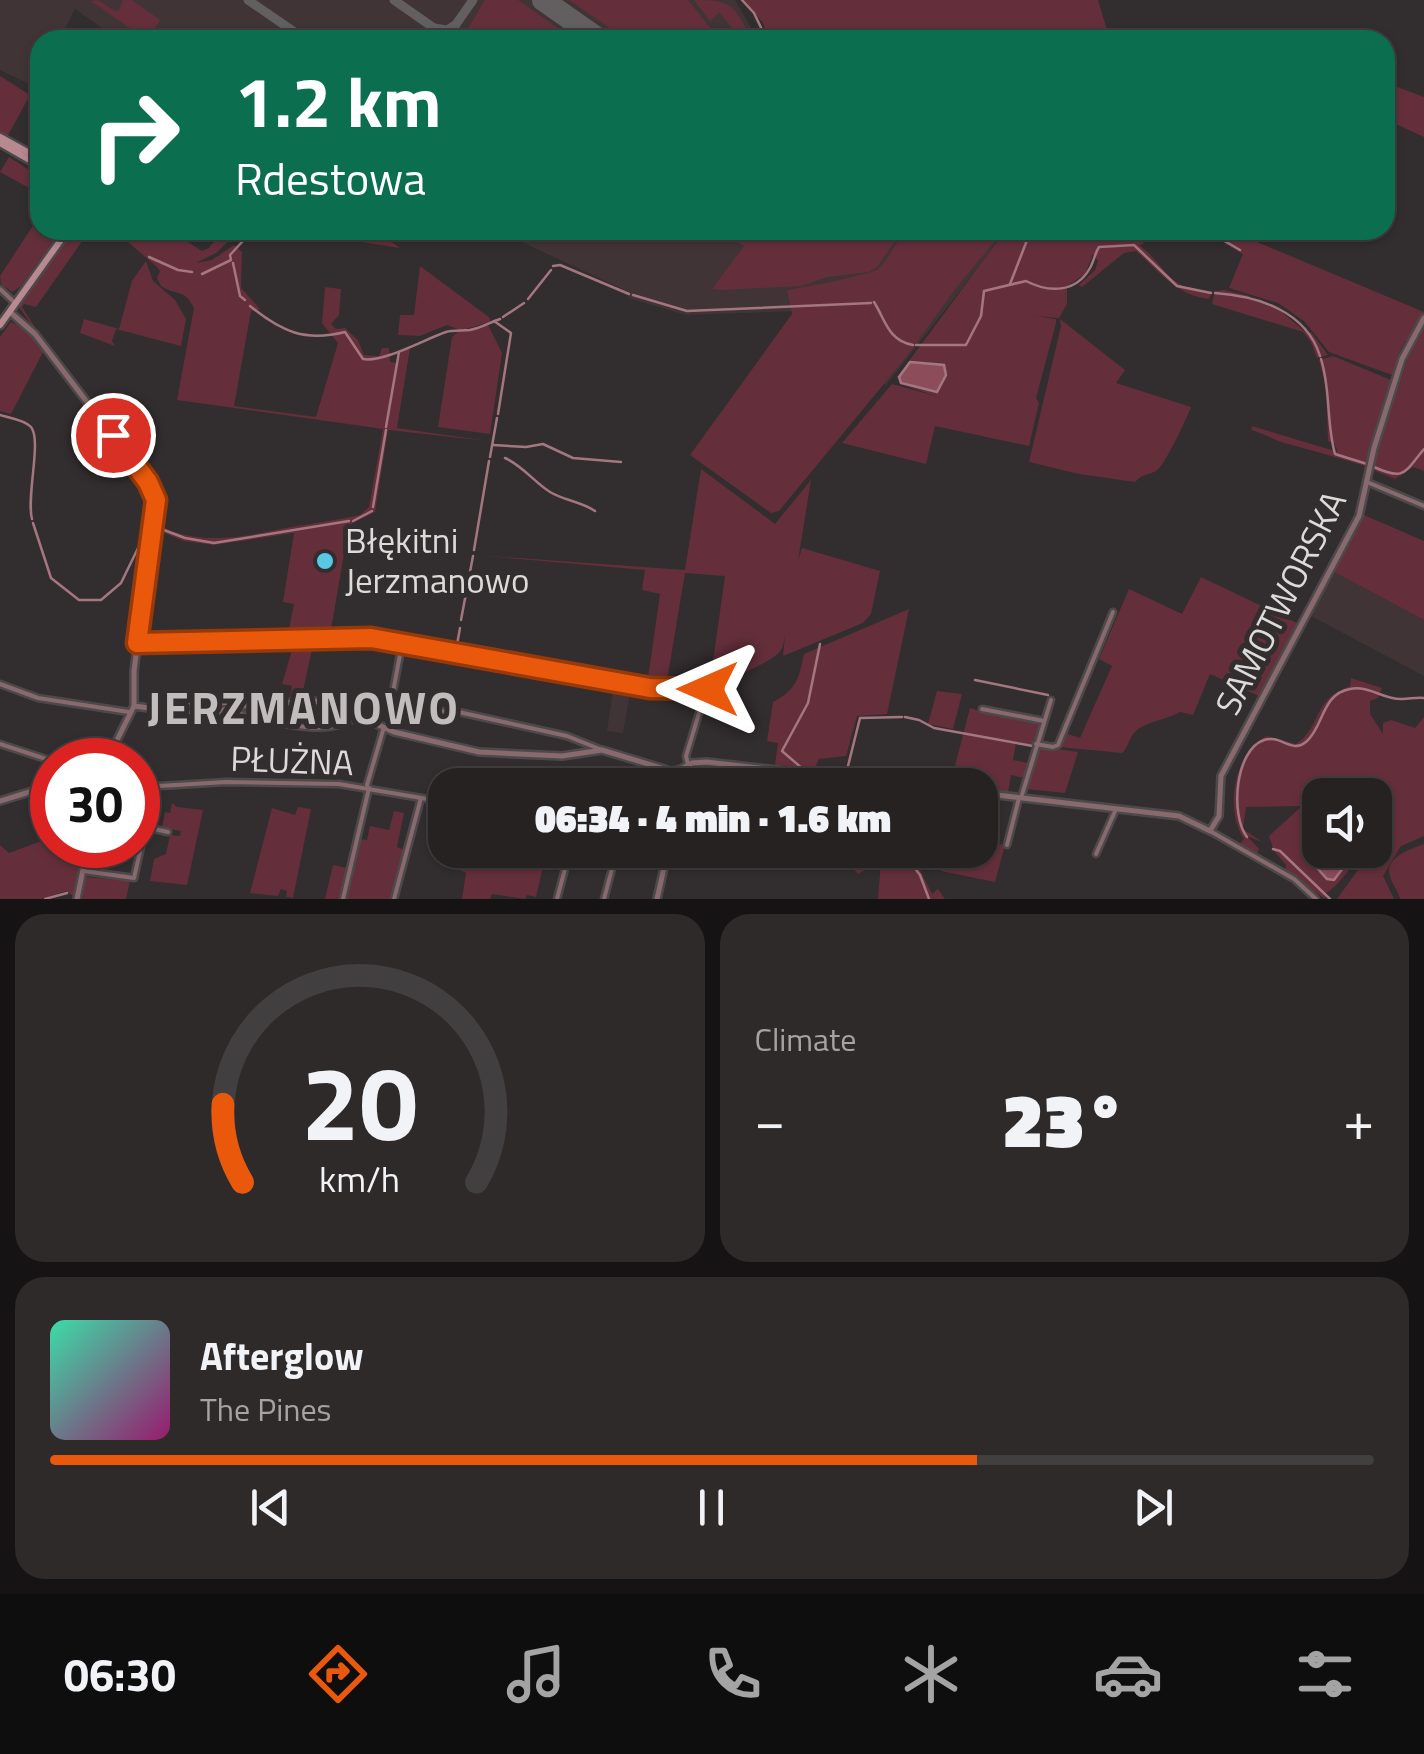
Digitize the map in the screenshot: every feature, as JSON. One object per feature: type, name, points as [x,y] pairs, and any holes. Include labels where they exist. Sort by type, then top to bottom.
[{"type":"main road","points":[[0,140],[30,157]]},
{"type":"main road","points":[[0,325],[61,240]]},
{"type":"street","points":[[0,289],[16,303]]},
{"type":"street","points":[[10,312],[34,334],[155,495],[131,709],[117,738]]},
{"type":"street","name":"SAMOTWORSKA","points":[[1210,830],[1219,816],[1221,776],[1356,524],[1402,360],[1424,318]]},
{"type":"street","points":[[1366,482],[1424,506]]},
{"type":"street","points":[[1036,744],[1058,745],[1112,612]]},
{"type":"street","points":[[137,643],[371,638],[650,688],[719,684]]},
{"type":"street","points":[[390,708],[402,644]]},
{"type":"street","points":[[0,684],[38,698],[202,715],[236,707],[320,700],[384,728],[495,755],[562,756],[602,750]]},
{"type":"street","points":[[688,765],[686,756],[707,687]]},
{"type":"street","points":[[1007,844],[1051,700]]},
{"type":"street","points":[[152,704],[234,703],[239,714],[320,727],[343,724],[359,715]]},
{"type":"street","points":[[170,704],[170,713]]},
{"type":"street","points":[[369,720],[374,712],[390,708],[454,711],[567,736],[661,768]]},
{"type":"street","points":[[982,709],[1044,722]]},
{"type":"street","points":[[343,899],[384,728]]},
{"type":"street","points":[[583,743],[584,752]]},
{"type":"street","points":[[0,744],[30,754]]},
{"type":"street","points":[[683,768],[706,762],[759,768]]},
{"type":"street","name":"PŁUŻNA","points":[[160,785],[226,782],[367,788],[428,799]]},
{"type":"street","points":[[0,801],[30,792]]},
{"type":"street","points":[[998,795],[1178,816],[1294,879],[1316,899]]},
{"type":"street","points":[[394,899],[420,798]]},
{"type":"street","points":[[1096,854],[1116,809]]},
{"type":"street","points":[[160,830],[168,832]]},
{"type":"street","points":[[76,899],[82,870],[134,878],[136,868]]},
{"type":"street","points":[[557,899],[565,868]]},
{"type":"street","points":[[604,899],[612,868]]},
{"type":"street","points":[[657,899],[664,868]]},
{"type":"shaded area","points":[[0,0],[735,0],[752,30],[105,30],[75,9],[64,30],[30,30],[30,85],[0,70]]},
{"type":"shaded area","points":[[98,0],[115,11],[123,0],[132,0],[160,20],[154,30],[133,30],[91,1]]},
{"type":"shaded area","points":[[485,0],[518,0],[561,30],[467,30]]},
{"type":"shaded area","points":[[569,0],[688,0],[712,30],[612,30]]},
{"type":"shaded area","points":[[694,0],[718,1],[731,7],[747,30],[734,30],[719,12],[710,21]]},
{"type":"shaded area","points":[[744,0],[1098,0],[1107,30],[766,30]]},
{"type":"shaded area","points":[[0,76],[30,95],[7,137],[0,135]]},
{"type":"shaded area","points":[[1395,86],[1424,97],[1424,137],[1395,124]]},
{"type":"shaded area","points":[[9,157],[30,171],[30,188],[0,172]]},
{"type":"shaded area","points":[[30,230],[30,240],[54,240],[21,286],[12,292],[1,284],[0,276]]},
{"type":"shaded area","points":[[66,240],[83,240],[36,307],[22,307],[51,352],[19,307]]},
{"type":"shaded area","points":[[126,240],[185,240],[202,251],[215,240],[230,240],[216,253],[196,263],[212,260],[234,245],[242,252],[241,288],[260,309],[251,311],[234,406],[316,417],[338,343],[322,323],[325,287],[341,289],[339,315],[331,324],[336,329],[345,328],[358,340],[364,355],[379,356],[382,348],[389,348],[390,362],[398,363],[401,351],[410,348],[397,428],[488,441],[388,430],[375,512],[349,525],[330,635],[294,635],[294,630],[289,629],[294,604],[283,602],[294,533],[213,545],[184,541],[160,531],[160,526],[192,536],[225,538],[360,515],[369,507],[383,429],[177,400],[194,308],[183,295],[161,286],[157,267]]},
{"type":"shaded area","points":[[349,240],[389,240],[399,248]]},
{"type":"shaded area","points":[[517,240],[1000,240],[886,385],[801,311],[686,315],[628,298],[629,292]]},
{"type":"shaded area","points":[[734,240],[896,240],[869,272],[827,277],[801,286],[712,289],[744,246]]},
{"type":"shaded area","points":[[899,240],[996,240],[907,356],[779,511],[771,513],[690,455],[792,314],[787,290],[873,271]]},
{"type":"shaded area","points":[[999,240],[1142,240],[1144,244],[1139,245],[1177,283],[1212,291],[1209,299],[1187,293],[1136,251],[1124,253],[1082,287],[1079,285],[1095,270],[1098,261],[1093,254],[1085,274],[1067,286],[1067,304],[1059,318],[1035,316],[1056,319],[1056,323],[1036,398],[1039,403],[1029,446],[935,426],[926,464],[842,443],[892,384],[939,397],[903,385],[897,377]],"holes":[[[910,362],[931,364],[945,375],[936,393],[903,385],[899,377]]]},
{"type":"shaded area","points":[[1219,240],[1252,240],[1424,312],[1401,349],[1392,375],[1329,352],[1304,321],[1278,303],[1229,288],[1243,254]]},
{"type":"shaded area","points":[[146,261],[153,281],[175,300],[186,319],[181,346],[116,329],[112,341],[115,346],[80,333],[84,319],[119,329],[132,281]]},
{"type":"shaded area","points":[[420,266],[490,318],[490,322],[462,330],[488,325],[502,353],[490,434],[438,427],[452,337],[460,330],[447,325],[420,336],[398,335],[400,315],[414,315]]},
{"type":"shaded area","points":[[1224,290],[1278,309],[1308,334],[1311,332],[1328,355],[1317,358],[1303,332],[1212,304],[1215,291]]},
{"type":"shaded area","points":[[1060,319],[1125,370],[1116,383],[1191,407],[1170,452],[1156,471],[1135,482],[1029,462]]},
{"type":"shaded area","points":[[11,322],[27,330],[44,350],[11,414],[0,411],[0,337]]},
{"type":"shaded area","points":[[1424,323],[1424,471],[1413,467],[1395,479],[1373,470],[1374,460],[1413,343]]},
{"type":"shaded area","points":[[1333,356],[1391,380],[1365,466],[1251,430],[1252,426],[1338,452],[1334,443],[1328,441],[1326,387],[1319,360]]},
{"type":"shaded area","points":[[910,362],[944,365],[946,375],[937,392],[901,383],[899,377]]},
{"type":"shaded area","points":[[701,469],[775,524],[811,480],[798,561],[802,548],[880,571],[871,614],[863,623],[783,656],[786,626],[777,655],[749,670],[710,683],[725,576],[685,573],[666,687],[647,685],[660,594],[642,590],[645,570],[475,555],[685,570]]},
{"type":"shaded area","points":[[1364,515],[1424,541],[1424,620],[1334,572]]},
{"type":"shaded area","points":[[1334,572],[1424,620],[1424,676],[1311,616]]},
{"type":"shaded area","points":[[1201,577],[1297,623],[1259,696],[1210,674],[1193,715],[1180,712],[1144,726],[1133,734],[1122,753],[1060,747],[1065,733],[1080,738],[1112,666],[1099,659],[1129,589],[1182,614]]},
{"type":"shaded area","points":[[909,609],[887,714],[857,716],[846,756],[819,759],[815,768],[775,765],[778,743],[767,741],[773,702],[795,683],[804,654]]},
{"type":"shaded area","points":[[295,640],[314,640],[301,700],[289,701],[292,686],[282,684]]},
{"type":"shaded area","points":[[1351,678],[1382,688],[1378,698],[1370,701],[1370,714],[1383,734],[1383,723],[1391,720],[1415,728],[1424,717],[1424,836],[1401,846],[1392,861],[1392,778],[1302,778],[1302,806],[1246,807],[1243,829],[1262,842],[1247,836],[1259,849],[1257,854],[1240,844],[1244,839],[1234,798],[1240,768],[1256,744],[1267,736],[1296,744],[1329,698],[1350,686]]},
{"type":"shaded area","points":[[614,683],[638,688],[638,693],[630,693],[623,733],[607,731]]},
{"type":"shaded area","points":[[937,691],[962,694],[953,729],[928,724]]},
{"type":"shaded area","points":[[970,708],[999,717],[1040,722],[1034,745],[1016,743],[1013,760],[1028,763],[1024,778],[1011,775],[1008,793],[998,792],[998,768],[954,768]]},
{"type":"shaded area","points":[[1037,746],[1078,752],[1065,793],[1025,789]]},
{"type":"shaded area","points":[[172,803],[203,810],[187,885],[150,881],[152,868],[160,868],[160,856],[166,854],[170,835],[180,836],[181,831],[162,828],[165,812],[170,813]]},
{"type":"shaded area","points":[[1302,806],[1302,868],[1351,868],[1326,893],[1325,899],[1285,871],[1286,865],[1274,851],[1269,836]]},
{"type":"shaded area","points":[[298,807],[311,809],[293,898],[286,897],[287,891],[281,889],[278,896],[250,893],[272,808],[295,815]]},
{"type":"shaded area","points":[[394,811],[404,813],[397,847],[405,850],[392,899],[325,899],[333,865],[352,869],[360,839],[367,840],[370,826],[389,830]]},
{"type":"shaded area","points":[[998,844],[1005,845],[995,882],[941,871],[998,868]]},
{"type":"shaded area","points":[[1424,844],[1424,899],[1400,899],[1389,869],[1400,855]]},
{"type":"shaded area","points":[[0,845],[9,853],[30,845],[30,868],[80,868],[73,896],[66,891],[41,899],[0,899]]},
{"type":"shaded area","points":[[543,868],[536,897],[527,895],[525,899],[492,894],[490,899],[462,899],[466,873],[458,869]]},
{"type":"shaded area","points":[[880,868],[919,868],[932,894],[938,889],[945,899],[878,899]]},
{"type":"shaded area","points":[[1317,868],[1343,868],[1334,880],[1327,879]]},
{"type":"shaded area","points":[[1359,868],[1388,868],[1383,876],[1394,899],[1337,899]]},
{"type":"shaded area","points":[[86,877],[130,881],[126,899],[82,899]]},
{"type":"waterway","points":[[742,0],[762,30]]},
{"type":"waterway","points":[[202,274],[231,260],[230,255],[244,240]]},
{"type":"waterway","points":[[1010,284],[1027,240]]},
{"type":"waterway","points":[[1223,240],[1240,250]]},
{"type":"waterway","points":[[916,345],[966,345],[981,316],[984,291],[1026,281],[1044,288],[1070,286],[1084,276],[1099,247],[1134,245],[1177,286],[1211,293]]},
{"type":"waterway","points":[[149,257],[192,272]]},
{"type":"waterway","points":[[233,263],[240,296],[245,300]]},
{"type":"waterway","points":[[553,266],[560,265],[629,294]]},
{"type":"waterway","points":[[528,299],[551,270]]},
{"type":"waterway","points":[[1215,293],[1263,302],[1292,317],[1313,340],[1320,356]]},
{"type":"waterway","points":[[633,295],[687,311],[871,303]]},
{"type":"waterway","points":[[874,302],[893,334],[913,345]]},
{"type":"waterway","points":[[503,317],[524,303]]},
{"type":"waterway","points":[[250,306],[294,332],[318,336],[345,332],[363,359],[381,357],[446,332],[474,329],[500,319]]},
{"type":"waterway","points":[[494,321],[511,333],[498,414]]},
{"type":"waterway","points":[[386,427],[399,352]]},
{"type":"waterway","points":[[1321,359],[1335,454],[1367,464]]},
{"type":"waterway","points":[[0,415],[25,423],[34,434],[32,519]]},
{"type":"waterway","points":[[490,457],[497,418]]},
{"type":"waterway","points":[[373,507],[386,430]]},
{"type":"waterway","points":[[493,445],[543,444],[573,458],[621,462]]},
{"type":"waterway","points":[[1374,467],[1398,474],[1424,449]]},
{"type":"waterway","points":[[505,458],[550,492],[595,511]]},
{"type":"waterway","points":[[474,550],[489,461]]},
{"type":"waterway","points":[[353,521],[372,511]]},
{"type":"waterway","points":[[156,527],[214,543],[349,521]]},
{"type":"waterway","points":[[33,523],[51,578],[79,600],[101,600],[121,583],[142,540]]},
{"type":"waterway","points":[[144,538],[151,526]]},
{"type":"waterway","points":[[461,620],[473,556]]},
{"type":"waterway","points":[[456,650],[460,628]]},
{"type":"waterway","points":[[802,768],[782,751],[808,703],[820,644]]},
{"type":"waterway","points":[[975,680],[1048,695]]},
{"type":"waterway","points":[[1247,837],[1238,814],[1238,784],[1241,769],[1254,746],[1270,739],[1302,745],[1313,734],[1334,697],[1350,689],[1364,689],[1395,699],[1424,698]]},
{"type":"waterway","points":[[848,768],[860,718],[902,717]]},
{"type":"waterway","points":[[905,717],[934,728],[1033,746]]},
{"type":"waterway","points":[[1273,849],[1280,851],[1330,899]]},
{"type":"waterway","points":[[915,868],[929,899]]},
{"type":"waterway","points":[[45,899],[67,893]]},
{"type":"taxiway","points":[[248,0],[292,30]]},
{"type":"taxiway","points":[[394,0],[437,30]]},
{"type":"taxiway","points":[[452,30],[473,0]]},
{"type":"taxiway","points":[[447,30],[455,25],[455,30]]},
{"type":"taxiway","points":[[435,30],[447,30]]},
{"type":"runway","points":[[543,0],[586,30]]},
{"type":"place","name":"Błękitni Jerzmanowo","points":[[325,561]]},
{"type":"district","name":"JERZMANOWO","points":[[304,708]]},
{"type":"route","points":[[113,435],[148,482],[157,504],[137,643],[371,638],[650,688],[708,689]]}]
